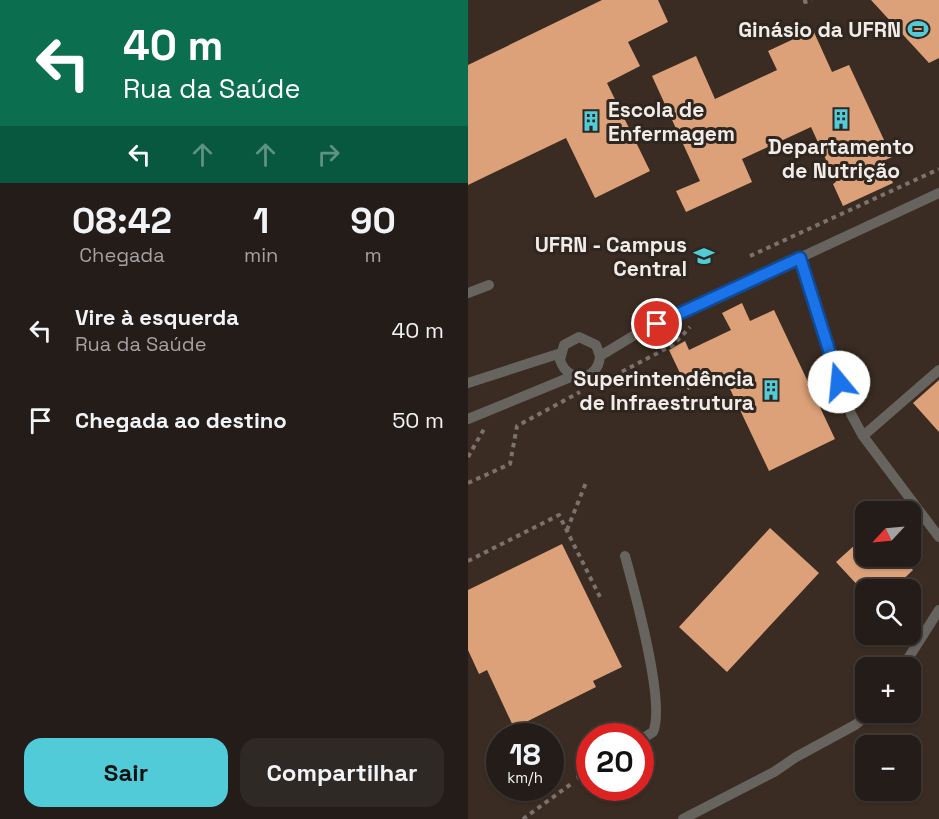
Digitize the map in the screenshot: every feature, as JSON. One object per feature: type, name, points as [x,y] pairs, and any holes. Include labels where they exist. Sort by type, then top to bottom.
[{"type":"lane","points":[[600,356],[638,333],[939,192]]},
{"type":"lane","points":[[800,258],[844,397],[863,436],[939,537]]},
{"type":"lane","points":[[468,293],[489,285]]},
{"type":"lane","points":[[468,419],[573,376],[590,375],[596,369],[600,356],[596,345],[579,337],[564,345],[561,353],[563,367],[573,376]]},
{"type":"lane","points":[[468,382],[561,353]]},
{"type":"lane","points":[[863,436],[939,370]]},
{"type":"lane","points":[[625,556],[641,620],[656,714],[654,723]]},
{"type":"lane","points":[[909,657],[939,610]]},
{"type":"lane","points":[[683,819],[774,772],[857,723]]},
{"type":"path","points":[[806,0],[805,3],[812,0]]},
{"type":"path","points":[[750,256],[939,169]]},
{"type":"path","points":[[599,383],[673,345],[687,328],[696,323]]},
{"type":"path","points":[[468,483],[510,464],[517,426],[589,388]]},
{"type":"path","points":[[567,531],[587,480]]},
{"type":"path","points":[[468,561],[559,515],[601,599]]},
{"type":"path","points":[[523,819],[576,780]]},
{"type":"shaded area","name":"UFRN - Campus Central","points":[[468,0],[939,0],[939,819],[468,819]]},
{"type":"building","name":"Escola de Enfermagem","points":[[602,0],[658,0],[668,22],[628,42],[640,66],[607,83],[650,171],[595,198],[566,138],[468,185],[468,65]]},
{"type":"building","name":"Ginásio da UFRN","points":[[871,0],[939,0],[939,58],[929,63]]},
{"type":"building","name":"Departamento de Nutrição","points":[[813,30],[832,72],[849,65],[892,157],[883,161],[893,183],[843,206],[833,184],[836,182],[811,127],[742,159],[752,182],[686,212],[676,191],[700,181],[652,76],[696,56],[715,99],[777,70],[768,51]]},
{"type":"building","name":"Superintendência de Infraestrutura","points":[[742,303],[750,321],[774,310],[835,439],[769,471],[722,372],[688,390],[669,350],[685,341],[689,350],[731,330],[722,313]]},
{"type":"building","points":[[939,380],[939,432],[913,403]]},
{"type":"building","points":[[770,528],[819,573],[727,672],[679,627]]},
{"type":"building","points":[[562,544],[622,667],[593,681],[596,687],[524,723],[512,723],[487,670],[479,674],[468,650],[468,590]]},
{"type":"building","points":[[855,545],[855,567],[910,567],[913,570],[904,579],[855,579],[855,582],[836,562]]},
{"type":"place","name":"Ginásio da UFRN","points":[[918,29]]},
{"type":"place","name":"Departamento de Nutrição","points":[[841,119]]},
{"type":"place","name":"Escola de Enfermagem","points":[[591,121]]},
{"type":"place","name":"UFRN - Campus Central","points":[[704,256]]},
{"type":"place","name":"Superintendência de Infraestrutura","points":[[771,390]]},
{"type":"route","points":[[657,324],[800,258],[839,382]]}]
